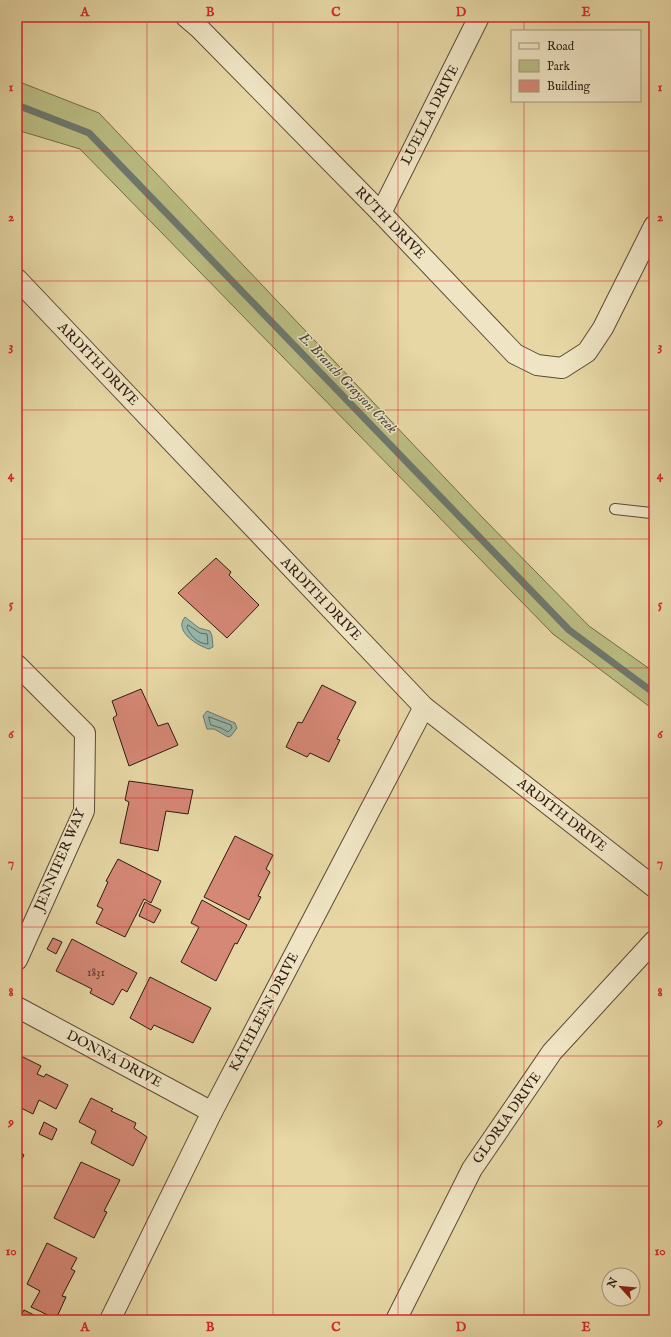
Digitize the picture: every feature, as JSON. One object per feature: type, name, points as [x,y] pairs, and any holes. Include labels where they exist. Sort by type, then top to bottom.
[{"type":"street","name":"LUELLA DRIVE","points":[[381,213],[479,17]]},
{"type":"street","name":"RUTH DRIVE","points":[[198,21],[515,354],[537,365],[562,368],[587,352],[603,328],[654,226]]},
{"type":"street","name":"ARDITH DRIVE","points":[[17,278],[424,707],[654,888]]},
{"type":"street","name":"JENNIFER WAY","points":[[17,665],[85,733],[84,811],[17,960]]},
{"type":"street","name":"KATHLEEN DRIVE","points":[[110,1320],[212,1112],[424,707]]},
{"type":"street","name":"GLORIA DRIVE","points":[[396,1320],[472,1169],[552,1052],[654,941]]},
{"type":"street","name":"DONNA DRIVE","points":[[17,1007],[212,1112]]},
{"type":"lane","points":[[615,509],[651,513],[654,511]]},
{"type":"green space","points":[[17,81],[99,113],[481,516],[589,626],[654,672],[654,710],[553,634],[80,149],[17,130]]},
{"type":"water","points":[[185,617],[199,628],[210,631],[213,647],[209,649],[199,645],[188,637],[182,627],[182,622]]},
{"type":"water","points":[[207,711],[235,723],[237,728],[231,736],[228,737],[214,729],[207,729],[203,716]]},
{"type":"building","points":[[216,558],[231,572],[229,575],[259,605],[227,638],[178,593]]},
{"type":"building","points":[[322,685],[356,702],[337,739],[340,740],[329,762],[310,753],[307,757],[286,747],[298,722],[302,723]]},
{"type":"building","points":[[141,689],[158,726],[168,723],[178,745],[129,766],[113,718],[117,715],[112,701]]},
{"type":"building","points":[[129,781],[193,790],[188,814],[166,811],[158,851],[120,843],[129,802],[125,800]]},
{"type":"building","points":[[235,836],[273,855],[266,869],[270,872],[258,896],[261,897],[249,920],[204,897]]},
{"type":"building","points":[[118,859],[161,881],[151,903],[144,899],[125,937],[96,923],[103,909],[97,906],[108,882],[106,881]]},
{"type":"building","points":[[202,900],[247,925],[237,944],[235,943],[216,981],[181,962],[199,927],[191,923]]},
{"type":"building","points":[[145,902],[161,910],[154,923],[139,916]]},
{"type":"building","points":[[53,938],[62,942],[56,954],[47,949]]},
{"type":"building","points":[[72,939],[137,973],[127,992],[122,989],[113,1005],[90,993],[92,989],[56,971]]},
{"type":"building","points":[[150,977],[211,1008],[193,1043],[154,1025],[151,1030],[130,1018]]},
{"type":"building","points":[[17,1054],[41,1066],[37,1074],[44,1077],[46,1074],[68,1085],[56,1109],[39,1100],[33,1114],[17,1106]]},
{"type":"building","points":[[91,1098],[113,1109],[111,1111],[136,1123],[134,1128],[147,1137],[133,1166],[91,1143],[96,1131],[79,1122]]},
{"type":"building","points":[[44,1122],[57,1129],[52,1140],[39,1134]]},
{"type":"building","points":[[17,1150],[24,1155],[17,1168]]},
{"type":"building","points":[[81,1162],[120,1180],[104,1211],[107,1212],[94,1238],[54,1218]]},
{"type":"building","points":[[47,1243],[77,1258],[71,1269],[75,1271],[62,1296],[66,1297],[56,1319],[31,1307],[40,1291],[27,1284]]},
{"type":"building","points":[[24,1310],[44,1320],[18,1320]]},
{"type":"waterway","name":"E. Branch Grayson Creek","points":[[17,105],[89,133],[569,630],[654,693]]}]
